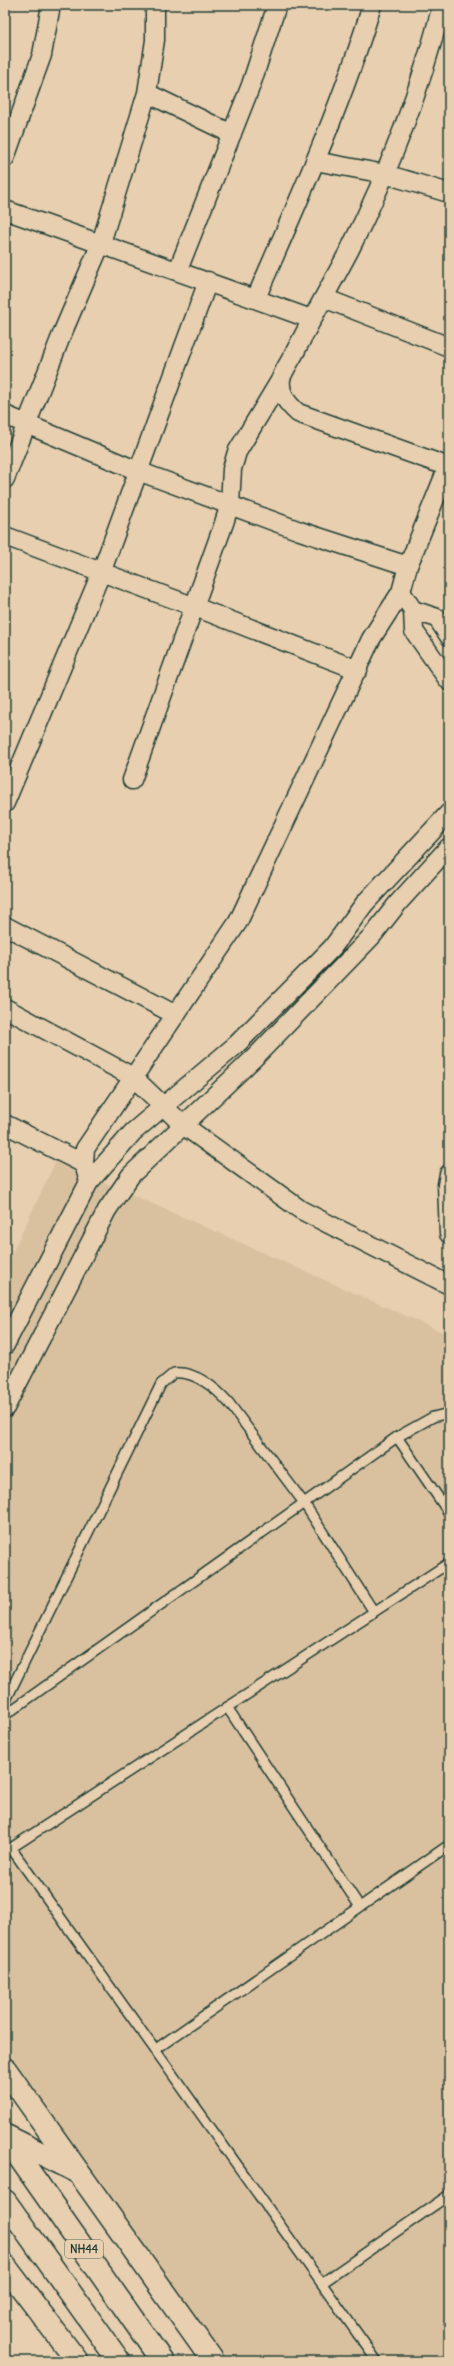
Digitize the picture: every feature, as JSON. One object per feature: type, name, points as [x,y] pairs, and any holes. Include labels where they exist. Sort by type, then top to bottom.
[{"type":"main road","points":[[5,2069],[213,2361]]},
{"type":"main road","points":[[5,2136],[78,2172]]},
{"type":"main road","name":"NH44","points":[[5,2136],[162,2361]]},
{"type":"main road","name":"NH44","points":[[5,2201],[119,2361]]},
{"type":"main road","points":[[5,2266],[77,2361]]},
{"type":"street","points":[[5,158],[42,55],[51,5]]},
{"type":"street","points":[[5,480],[62,334],[101,243],[147,93],[155,40],[155,5]]},
{"type":"street","points":[[178,270],[251,85],[277,5]]},
{"type":"street","points":[[256,298],[315,161],[361,41],[372,5]]},
{"type":"street","points":[[132,780],[195,607],[230,504],[232,469],[237,452],[281,379],[311,318],[324,298],[352,244],[385,174],[418,84],[442,5]]},
{"type":"street","points":[[147,93],[232,134]]},
{"type":"street","points":[[315,161],[385,174],[449,193]]},
{"type":"street","points":[[5,210],[311,318]]},
{"type":"street","points":[[5,803],[101,573],[208,281]]},
{"type":"street","points":[[324,298],[449,347]]},
{"type":"street","points":[[89,1182],[84,1164],[85,1149],[238,922],[358,670],[371,639],[401,592],[408,566],[448,466],[298,412],[288,404],[282,394],[281,379]]},
{"type":"street","points":[[5,415],[138,471],[300,531],[408,566]]},
{"type":"street","points":[[5,536],[358,670]]},
{"type":"street","points":[[401,592],[413,610],[414,631],[449,681]]},
{"type":"street","points":[[413,610],[437,618],[449,636]]},
{"type":"street","points":[[5,1345],[89,1182],[133,1132],[165,1107],[236,1045],[332,948],[365,902],[449,813]]},
{"type":"street","points":[[5,1408],[108,1210],[131,1175],[256,1056],[372,936],[398,902],[449,847]]},
{"type":"street","points":[[378,888],[398,902]]},
{"type":"street","points":[[5,926],[176,1015]]},
{"type":"street","points":[[5,1008],[133,1077],[183,1125],[301,1210],[449,1285]]},
{"type":"street","points":[[5,1124],[84,1164]]},
{"type":"street","points":[[449,1174],[447,1185],[449,1234]]},
{"type":"street","points":[[16,1323],[41,1339]]},
{"type":"lane","points":[[5,1702],[161,1384],[170,1375],[184,1374],[207,1383],[219,1391],[304,1503],[374,1612]]},
{"type":"lane","points":[[5,1715],[397,1437],[432,1417],[449,1413]]},
{"type":"lane","points":[[397,1437],[449,1513]]},
{"type":"lane","points":[[377,2361],[156,2049],[8,1850],[449,1563]]},
{"type":"lane","points":[[227,1707],[360,1907]]},
{"type":"lane","points":[[156,2049],[449,1845]]},
{"type":"lane","points":[[322,2284],[449,2195]]},
{"type":"shaded area","points":[[56,1161],[449,1335],[449,2361],[224,2361],[5,2047],[5,1268]]}]
